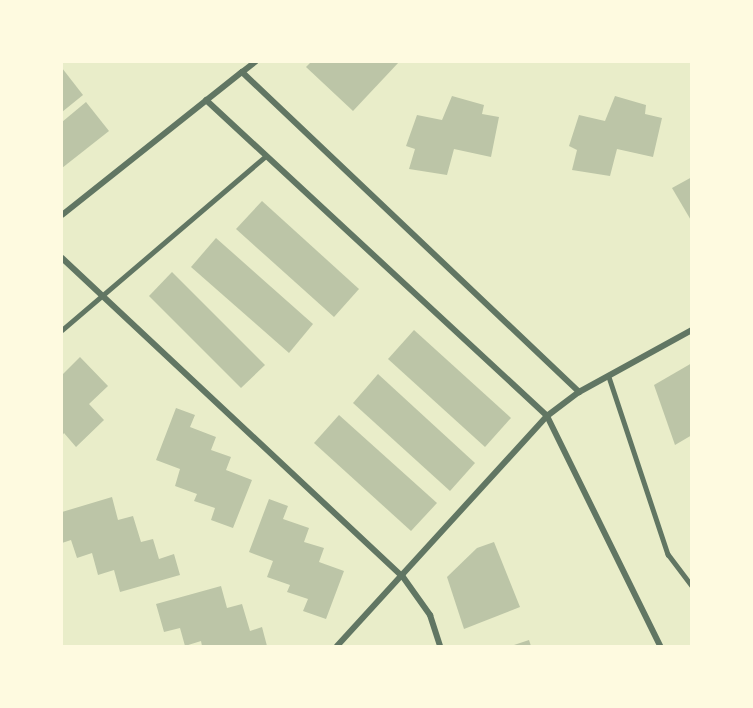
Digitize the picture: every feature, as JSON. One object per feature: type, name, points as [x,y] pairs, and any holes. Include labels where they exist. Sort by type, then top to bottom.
[{"type":"street","points":[[62,215],[255,62]]},
{"type":"street","points":[[242,72],[579,392]]},
{"type":"street","points":[[206,100],[547,416],[660,646]]},
{"type":"street","points":[[62,258],[101,298],[403,577],[430,615],[440,646]]},
{"type":"street","points":[[337,646],[403,577],[547,416],[579,392],[692,330]]},
{"type":"lane","points":[[62,330],[266,156]]},
{"type":"lane","points":[[609,377],[668,554],[692,586]]},
{"type":"building","points":[[311,62],[399,62],[353,111],[306,67]]},
{"type":"building","points":[[62,68],[83,95],[62,112]]},
{"type":"building","points":[[452,96],[484,105],[482,114],[499,117],[491,157],[454,149],[447,175],[409,169],[415,149],[406,146],[417,115],[442,120]]},
{"type":"building","points":[[615,96],[646,105],[645,114],[662,118],[653,157],[617,149],[610,176],[572,170],[577,150],[569,146],[579,115],[605,121]]},
{"type":"building","points":[[86,102],[109,131],[62,168],[62,122]]},
{"type":"building","points":[[692,177],[692,222],[672,188]]},
{"type":"building","points":[[262,201],[359,289],[334,317],[236,229]]},
{"type":"building","points":[[216,238],[313,324],[289,353],[191,267]]},
{"type":"building","points":[[172,272],[265,365],[241,388],[149,296]]},
{"type":"building","points":[[414,330],[511,418],[485,447],[388,359]]},
{"type":"building","points":[[80,357],[108,386],[89,404],[104,420],[76,447],[64,433],[62,436],[62,375]]},
{"type":"building","points":[[692,363],[692,435],[675,445],[654,385]]},
{"type":"building","points":[[378,374],[475,463],[450,491],[353,403]]},
{"type":"building","points":[[176,408],[195,415],[190,427],[216,437],[211,450],[231,457],[226,470],[252,480],[233,528],[211,520],[215,508],[194,501],[197,494],[175,486],[180,469],[156,460]]},
{"type":"building","points":[[339,415],[437,503],[411,531],[314,443]]},
{"type":"building","points":[[112,497],[118,520],[133,516],[141,542],[153,539],[159,559],[174,554],[180,575],[120,592],[114,570],[98,575],[92,553],[77,558],[71,540],[62,543],[62,512]]},
{"type":"building","points":[[269,499],[288,506],[283,519],[309,528],[304,542],[324,548],[319,562],[344,571],[326,619],[303,611],[308,599],[287,592],[290,585],[267,577],[273,561],[249,552]]},
{"type":"building","points":[[494,542],[520,607],[464,629],[447,577],[477,548]]},
{"type":"building","points":[[221,586],[227,608],[242,604],[250,631],[262,627],[267,646],[202,646],[201,641],[185,646],[180,628],[164,632],[156,604]]},
{"type":"building","points":[[529,640],[531,646],[511,646]]}]
